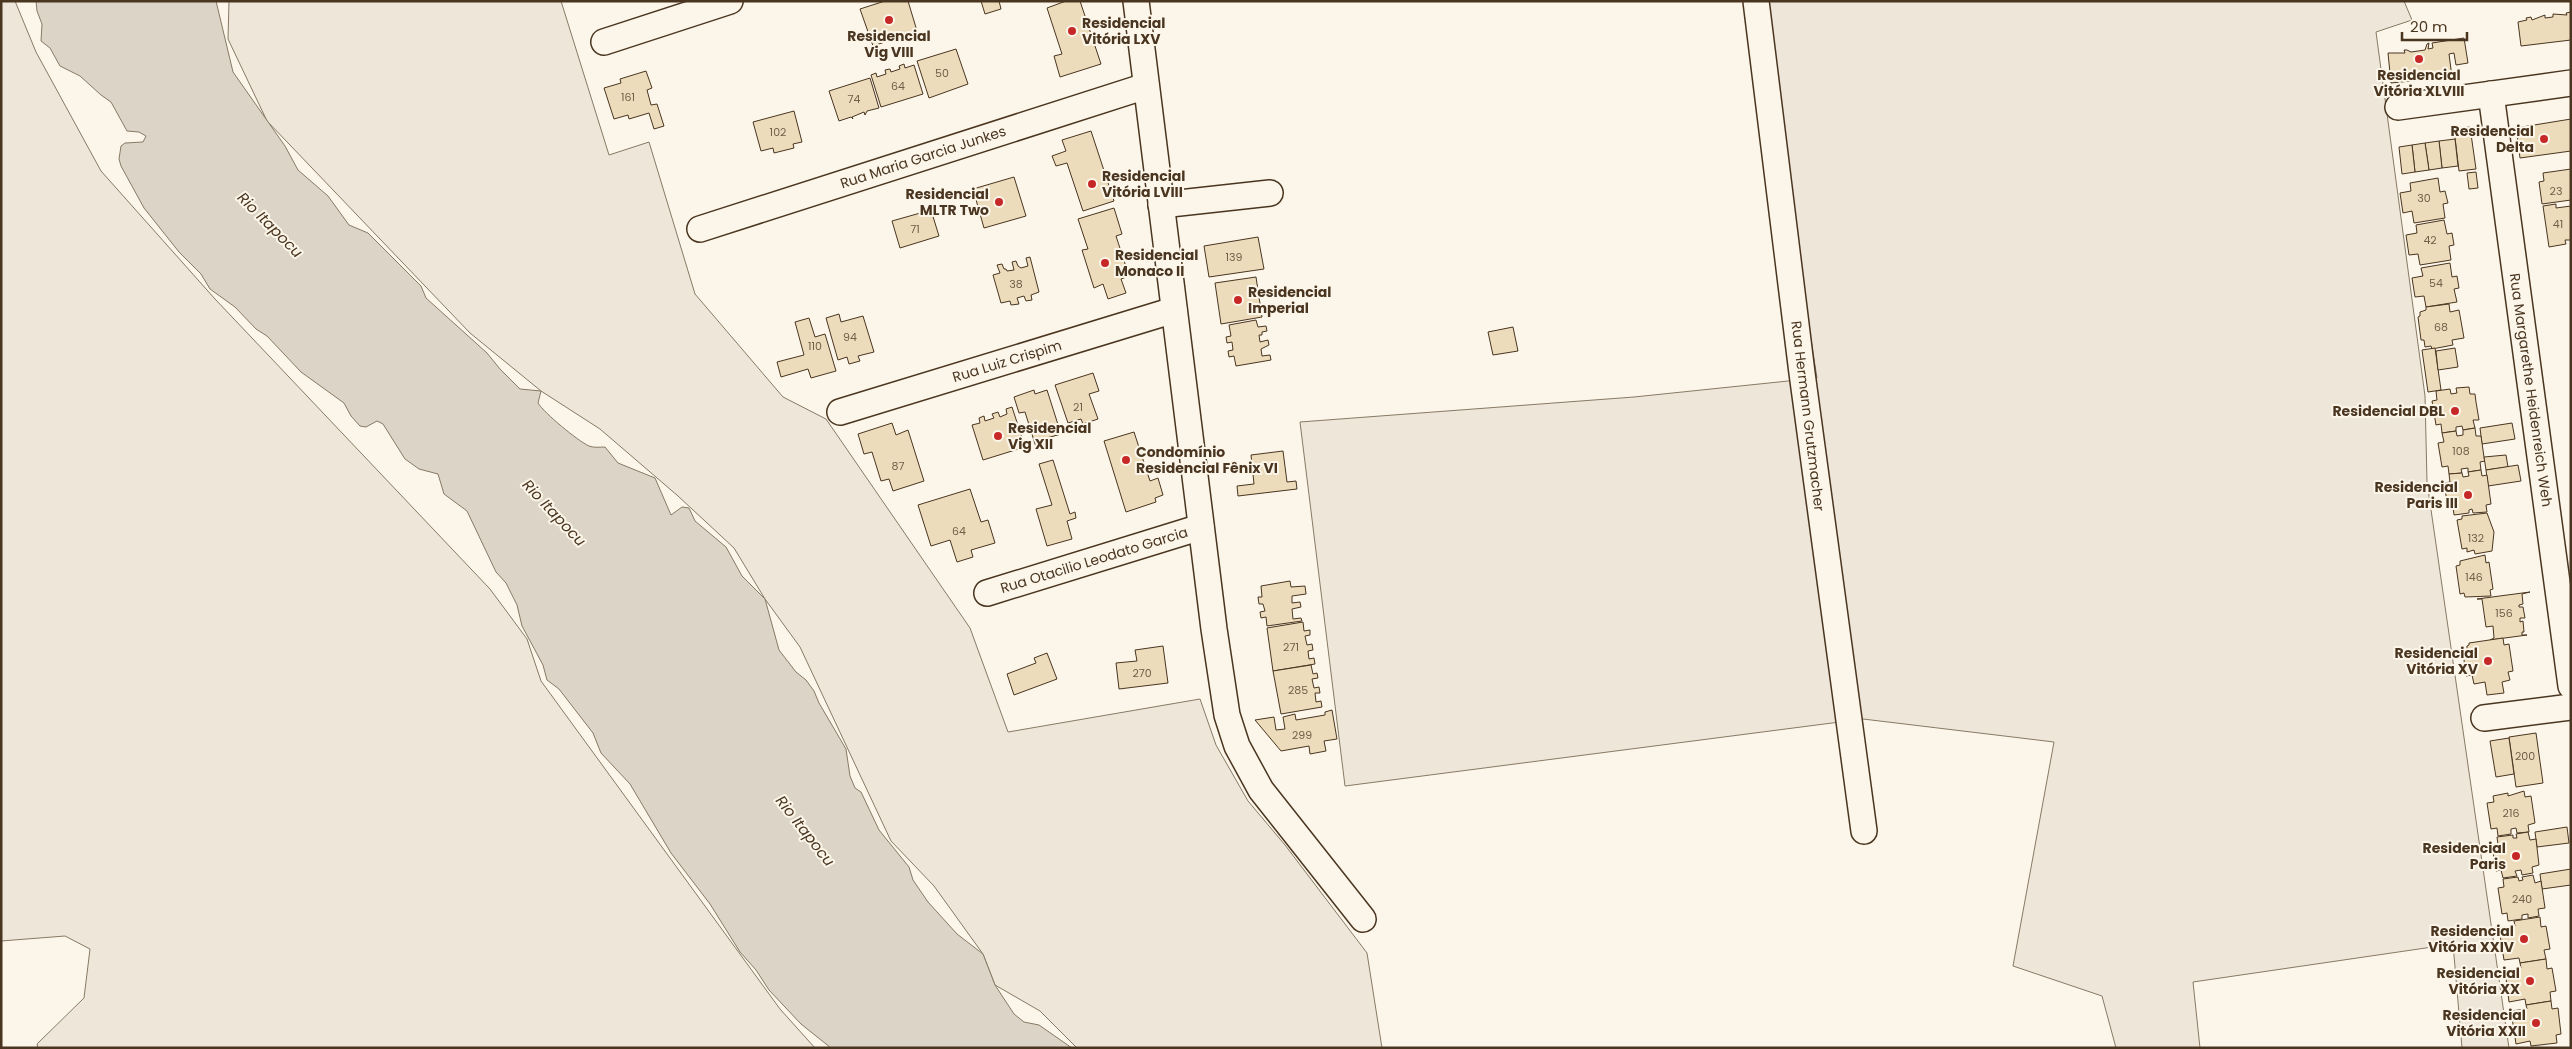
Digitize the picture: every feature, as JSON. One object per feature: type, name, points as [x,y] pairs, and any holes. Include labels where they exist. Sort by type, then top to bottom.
[{"type":"street","points":[[604,42],[730,1]]},
{"type":"street","points":[[1136,1],[1201,527],[1227,715],[1237,746],[1261,790],[1364,919]]},
{"type":"street","name":"Rua Hermann Grutzmacher","points":[[1756,1],[1802,373],[1864,831]]},
{"type":"street","points":[[2398,106],[2571,83]]},
{"type":"street","name":"Rua Maria Garcia Junkes","points":[[700,229],[1146,86]]},
{"type":"street","name":"Rua Margarethe Heidenreich Weh","points":[[2491,94],[2571,686]]},
{"type":"street","points":[[1161,205],[1270,193]]},
{"type":"street","name":"Rua Luiz Crispim","points":[[840,412],[1174,310]]},
{"type":"street","name":"Rua Otacilio Leodato Garcia","points":[[987,593],[1201,527]]},
{"type":"street","points":[[2484,718],[2571,707]]},
{"type":"shaded area","points":[[1,1],[15,1],[36,52],[101,171],[215,299],[490,589],[527,639],[541,681],[780,1009],[815,1048],[38,1048],[37,1044],[84,998],[90,949],[65,936],[1,941]]},
{"type":"shaded area","points":[[229,1],[561,1],[609,155],[649,142],[695,294],[783,397],[826,419],[970,628],[1008,732],[1200,699],[1216,745],[1248,801],[1285,845],[1367,953],[1382,1048],[1077,1048],[1040,1011],[995,985],[983,954],[934,886],[891,841],[800,647],[765,599],[734,548],[678,496],[600,429],[541,391],[470,333],[267,121],[228,39]]},
{"type":"shaded area","points":[[1757,1],[2404,1],[2412,20],[2376,32],[2425,396],[2427,482],[2509,1048],[2462,1048],[2453,944],[2193,982],[2200,1048],[2116,1048],[2102,996],[2013,966],[2054,742],[1863,719],[1345,786],[1300,422],[1634,397],[1817,378]]},
{"type":"water","name":"Rio Itapocu","points":[[36,1],[216,1],[233,72],[285,146],[298,170],[328,196],[349,225],[368,233],[421,286],[426,298],[487,353],[520,389],[541,391],[538,403],[577,439],[589,446],[605,447],[618,463],[655,478],[671,515],[682,507],[689,508],[695,521],[726,547],[742,576],[765,599],[779,650],[814,691],[846,749],[850,776],[855,788],[861,792],[879,830],[909,867],[913,880],[928,902],[957,934],[983,954],[995,985],[1014,1014],[1024,1022],[1039,1025],[1072,1048],[831,1048],[801,1024],[769,990],[756,970],[740,952],[710,904],[671,853],[630,784],[601,753],[593,733],[559,689],[547,680],[543,665],[522,626],[517,605],[506,583],[496,572],[467,511],[444,494],[438,474],[419,469],[405,459],[383,424],[377,421],[366,427],[360,426],[351,416],[344,403],[301,372],[267,336],[256,329],[235,307],[210,289],[201,274],[179,252],[144,208],[121,166],[119,159],[121,146],[125,143],[143,142],[146,136],[139,132],[127,131],[111,102],[80,76],[60,66],[50,48],[41,41],[42,24],[37,11]]},
{"type":"building","name":"Residencial Vig VIII","points":[[885,1],[908,1],[917,31],[873,46],[860,9]]},
{"type":"building","points":[[981,1],[999,1],[1001,9],[985,14]]},
{"type":"building","name":"Residencial Vitória LXV","points":[[1066,1],[1080,1],[1101,64],[1060,77],[1054,56],[1062,54],[1047,8]]},
{"type":"building","points":[[2571,12],[2571,40],[2521,46],[2518,22],[2531,17],[2532,20],[2545,15],[2545,18],[2553,17],[2553,14],[2567,15],[2566,13]]},
{"type":"building","name":"Residencial Vitória XLVIII","points":[[2464,38],[2468,63],[2456,65],[2454,53],[2449,54],[2452,77],[2391,83],[2388,53],[2405,53],[2404,50],[2411,52],[2425,50],[2429,43],[2428,49],[2433,48],[2432,43]]},
{"type":"building","points":[[956,49],[968,84],[929,98],[917,61]]},
{"type":"building","points":[[904,64],[905,68],[914,65],[923,94],[881,107],[871,75],[876,73],[877,77],[886,74],[885,70],[890,69],[891,72],[900,69],[899,66]]},
{"type":"building","points":[[646,71],[652,88],[647,90],[651,105],[657,104],[664,126],[654,129],[649,113],[629,119],[628,115],[614,119],[604,88],[621,83],[620,79]]},
{"type":"building","points":[[870,78],[879,108],[867,111],[865,115],[864,112],[852,117],[853,119],[851,117],[839,121],[829,91]]},
{"type":"building","points":[[794,111],[802,142],[793,144],[794,148],[774,153],[773,148],[761,151],[753,122]]},
{"type":"building","name":"Residencial Delta","points":[[2571,119],[2571,151],[2520,158],[2516,128]]},
{"type":"building","points":[[2470,127],[2476,169],[2459,171],[2454,129]]},
{"type":"building","name":"Residencial Vitória LVIII","points":[[1091,131],[1114,201],[1083,211],[1067,163],[1056,166],[1052,156],[1066,151],[1062,140]]},
{"type":"building","points":[[2455,139],[2458,166],[2442,168],[2439,141]]},
{"type":"building","points":[[2439,141],[2442,168],[2429,170],[2425,143]]},
{"type":"building","points":[[2425,143],[2429,170],[2415,172],[2412,145]]},
{"type":"building","points":[[2412,145],[2415,172],[2402,174],[2399,147]]},
{"type":"building","points":[[2571,169],[2571,200],[2542,204],[2539,182],[2544,181],[2543,173]]},
{"type":"building","points":[[2476,172],[2478,188],[2469,189],[2467,173]]},
{"type":"building","name":"Residencial MLTR Two","points":[[1014,177],[1026,216],[984,228],[973,189]]},
{"type":"building","points":[[2438,178],[2440,192],[2445,191],[2448,203],[2443,204],[2445,218],[2414,223],[2412,211],[2403,213],[2400,193],[2411,191],[2410,183]]},
{"type":"building","points":[[2556,204],[2556,208],[2571,206],[2571,240],[2565,240],[2566,244],[2549,247],[2543,206]]},
{"type":"building","name":"Residencial Monaco II","points":[[1114,208],[1122,234],[1116,236],[1129,276],[1121,279],[1126,293],[1108,299],[1103,284],[1094,288],[1082,250],[1088,249],[1078,219]]},
{"type":"building","points":[[931,210],[939,236],[900,248],[892,221]]},
{"type":"building","points":[[2444,220],[2447,234],[2452,233],[2454,245],[2449,246],[2451,260],[2420,265],[2418,254],[2409,255],[2406,235],[2417,233],[2416,225]]},
{"type":"building","points":[[1258,237],[1264,269],[1209,277],[1204,246]]},
{"type":"building","points":[[1030,257],[1039,292],[1031,295],[1032,300],[1026,301],[1024,296],[1017,298],[1019,304],[1011,305],[1010,301],[1001,303],[993,275],[1000,273],[997,265],[1002,264],[1007,271],[1014,270],[1012,262],[1016,261],[1021,268],[1028,266],[1026,258]]},
{"type":"building","points":[[2450,263],[2452,277],[2457,276],[2459,288],[2454,289],[2457,302],[2426,307],[2424,296],[2415,297],[2412,278],[2423,276],[2421,268]]},
{"type":"building","name":"Residencial Imperial","points":[[1256,277],[1262,317],[1221,324],[1215,283]]},
{"type":"building","points":[[2449,304],[2450,312],[2459,310],[2464,338],[2452,340],[2453,345],[2432,349],[2431,346],[2425,347],[2424,340],[2421,340],[2418,317],[2420,312],[2426,310],[2426,307]]},
{"type":"building","points":[[839,314],[841,322],[863,316],[874,352],[858,356],[860,361],[849,364],[847,357],[838,360],[826,318]]},
{"type":"building","points":[[809,318],[815,337],[825,334],[836,371],[811,378],[808,369],[781,377],[777,362],[804,355],[795,322]]},
{"type":"building","points":[[1256,320],[1258,327],[1266,326],[1267,331],[1259,335],[1260,342],[1268,340],[1269,345],[1261,349],[1262,356],[1270,355],[1271,360],[1236,366],[1234,356],[1229,357],[1228,351],[1233,350],[1232,342],[1227,343],[1226,337],[1231,336],[1229,325]]},
{"type":"building","points":[[1513,327],[1518,351],[1493,355],[1488,332]]},
{"type":"building","points":[[2435,348],[2441,390],[2428,392],[2422,350]]},
{"type":"building","points":[[2455,348],[2458,367],[2438,370],[2436,351]]},
{"type":"building","points":[[1093,373],[1099,391],[1089,394],[1098,419],[1083,424],[1081,419],[1068,423],[1055,385]]},
{"type":"building","name":"Residencial DBL","points":[[2469,387],[2470,394],[2475,394],[2479,420],[2473,420],[2475,428],[2463,430],[2462,426],[2456,427],[2456,431],[2442,433],[2441,424],[2436,425],[2432,401],[2437,400],[2436,391],[2450,389],[2451,394],[2457,393],[2456,388]]},
{"type":"building","points":[[1034,390],[1035,394],[1047,390],[1061,434],[1047,438],[1049,443],[1036,447],[1025,412],[1019,413],[1014,397]]},
{"type":"building","name":"Residencial Vig XII","points":[[1012,407],[1025,447],[983,460],[972,425],[980,423],[979,418],[984,416],[985,421],[994,418],[992,414],[998,412],[1000,417],[1007,414],[1006,409]]},
{"type":"building","points":[[892,423],[896,435],[908,430],[924,481],[893,491],[889,479],[881,481],[872,452],[864,454],[858,434]]},
{"type":"building","points":[[2512,423],[2515,439],[2482,444],[2480,428]]},
{"type":"building","points":[[2475,428],[2476,436],[2481,436],[2485,461],[2480,462],[2481,470],[2468,472],[2468,468],[2461,469],[2462,473],[2449,474],[2448,466],[2442,467],[2438,443],[2444,442],[2442,433],[2456,431],[2457,436],[2463,435],[2463,430]]},
{"type":"building","name":"Condomínio Residencial Fênix VI","points":[[1134,432],[1150,481],[1158,478],[1163,495],[1155,498],[1156,502],[1126,512],[1104,441]]},
{"type":"building","points":[[1283,451],[1287,482],[1296,481],[1297,489],[1238,496],[1237,486],[1254,484],[1251,455]]},
{"type":"building","points":[[2506,455],[2508,467],[2486,470],[2484,457]]},
{"type":"building","points":[[1053,460],[1070,514],[1075,512],[1076,518],[1067,521],[1072,539],[1047,546],[1036,509],[1052,505],[1039,464]]},
{"type":"building","points":[[2518,465],[2521,481],[2488,486],[2486,470]]},
{"type":"building","name":"Residencial Paris III","points":[[2481,470],[2482,476],[2487,475],[2491,504],[2486,505],[2487,512],[2473,513],[2472,509],[2469,510],[2469,513],[2454,515],[2453,507],[2448,508],[2444,483],[2450,482],[2449,474],[2462,473],[2463,477],[2469,476],[2468,472]]},
{"type":"building","points":[[970,489],[981,522],[988,520],[995,543],[971,550],[973,557],[957,562],[950,540],[931,546],[918,505]]},
{"type":"building","points":[[2487,513],[2494,532],[2492,551],[2475,554],[2474,550],[2467,552],[2467,548],[2462,549],[2457,520],[2462,519],[2462,516]]},
{"type":"building","points":[[2485,555],[2486,563],[2489,562],[2493,589],[2490,590],[2491,596],[2465,597],[2464,593],[2460,594],[2456,566],[2460,565],[2460,561]]},
{"type":"building","points":[[1290,581],[1291,587],[1305,586],[1306,594],[1292,596],[1292,603],[1300,602],[1301,607],[1292,609],[1293,619],[1301,618],[1302,621],[1267,626],[1266,617],[1261,618],[1260,612],[1265,611],[1263,604],[1259,604],[1258,597],[1262,597],[1261,586]]},
{"type":"building","points":[[2530,592],[2522,594],[2523,604],[2519,605],[2519,607],[2523,607],[2525,618],[2520,618],[2520,622],[2523,621],[2524,632],[2522,632],[2522,635],[2527,635],[2490,640],[2494,638],[2493,626],[2486,627],[2482,599],[2477,599]]},
{"type":"building","points":[[1303,622],[1304,631],[1310,630],[1310,635],[1305,636],[1307,645],[1312,644],[1313,650],[1308,651],[1309,659],[1314,658],[1315,664],[1273,671],[1267,628]]},
{"type":"building","name":"Residencial Vitória XV","points":[[2503,638],[2504,645],[2509,644],[2513,671],[2508,672],[2510,680],[2502,682],[2504,693],[2487,695],[2485,682],[2474,684],[2472,675],[2466,676],[2463,652],[2467,651],[2469,643]]},
{"type":"building","points":[[1163,646],[1168,683],[1119,689],[1116,663],[1137,661],[1135,650]]},
{"type":"building","points":[[1047,653],[1057,679],[1014,695],[1007,674],[1036,663],[1034,658]]},
{"type":"building","points":[[1311,665],[1313,674],[1317,673],[1318,678],[1312,679],[1314,688],[1319,687],[1320,693],[1315,693],[1316,702],[1321,701],[1322,707],[1281,714],[1273,671]]},
{"type":"building","points":[[1332,710],[1337,739],[1324,741],[1326,751],[1310,754],[1309,746],[1281,751],[1255,720],[1274,717],[1276,730],[1285,729],[1283,717],[1295,714],[1296,720],[1325,715],[1325,712]]},
{"type":"building","points":[[2536,733],[2543,783],[2516,787],[2509,737]]},
{"type":"building","points":[[2509,738],[2514,774],[2496,777],[2490,741]]},
{"type":"building","points":[[2524,791],[2525,797],[2531,796],[2535,823],[2528,825],[2529,832],[2517,833],[2516,828],[2511,829],[2511,834],[2498,836],[2497,828],[2491,829],[2487,803],[2494,802],[2493,796],[2508,793],[2508,796]]},
{"type":"building","points":[[2567,827],[2569,843],[2537,847],[2535,832]]},
{"type":"building","name":"Residencial Paris","points":[[2528,832],[2530,840],[2536,839],[2539,865],[2532,867],[2533,873],[2522,875],[2521,870],[2515,871],[2517,876],[2503,878],[2501,870],[2496,871],[2492,846],[2498,845],[2497,837],[2513,835],[2513,838],[2517,838],[2516,834]]},
{"type":"building","points":[[2571,869],[2571,885],[2542,889],[2540,874]]},
{"type":"building","points":[[2533,875],[2535,883],[2541,881],[2545,908],[2538,909],[2539,916],[2528,918],[2528,914],[2522,915],[2522,919],[2508,921],[2507,913],[2502,914],[2498,888],[2504,887],[2503,879],[2518,877],[2519,881],[2523,880],[2522,877]]},
{"type":"building","name":"Residencial Vitória XXIV","points":[[2540,917],[2541,927],[2546,926],[2550,949],[2544,950],[2546,959],[2520,963],[2519,958],[2504,960],[2499,928],[2515,926],[2514,921]]},
{"type":"building","name":"Residencial Vitória XX","points":[[2546,959],[2547,969],[2552,968],[2556,991],[2550,992],[2551,1001],[2526,1005],[2525,999],[2509,1002],[2505,970],[2521,968],[2520,963]]},
{"type":"building","name":"Residencial Vitória XXII","points":[[2551,1001],[2552,1009],[2558,1008],[2561,1034],[2556,1035],[2557,1043],[2531,1046],[2530,1041],[2516,1044],[2511,1011],[2527,1009],[2526,1005]]},
{"type":"place","name":"Residencial Vig VIII","points":[[889,20]]},
{"type":"place","name":"Residencial Vitória LXV","points":[[1072,31]]},
{"type":"place","name":"Residencial Vitória XLVIII","points":[[2419,59]]},
{"type":"place","name":"Residencial Delta","points":[[2544,139]]},
{"type":"place","name":"Residencial Vitória LVIII","points":[[1092,184]]},
{"type":"place","name":"Residencial MLTR Two","points":[[999,202]]},
{"type":"place","name":"Residencial Monaco II","points":[[1105,263]]},
{"type":"place","name":"Residencial Imperial","points":[[1238,300]]},
{"type":"place","name":"Residencial DBL","points":[[2455,411]]},
{"type":"place","name":"Residencial Vig XII","points":[[998,436]]},
{"type":"place","name":"Condomínio Residencial Fênix VI","points":[[1126,460]]},
{"type":"place","name":"Residencial Paris III","points":[[2468,495]]},
{"type":"place","name":"Residencial Vitória XV","points":[[2488,661]]},
{"type":"place","name":"Residencial Paris","points":[[2516,856]]},
{"type":"place","name":"Residencial Vitória XXIV","points":[[2524,939]]},
{"type":"place","name":"Residencial Vitória XX","points":[[2530,981]]},
{"type":"place","name":"Residencial Vitória XXII","points":[[2536,1023]]}]
